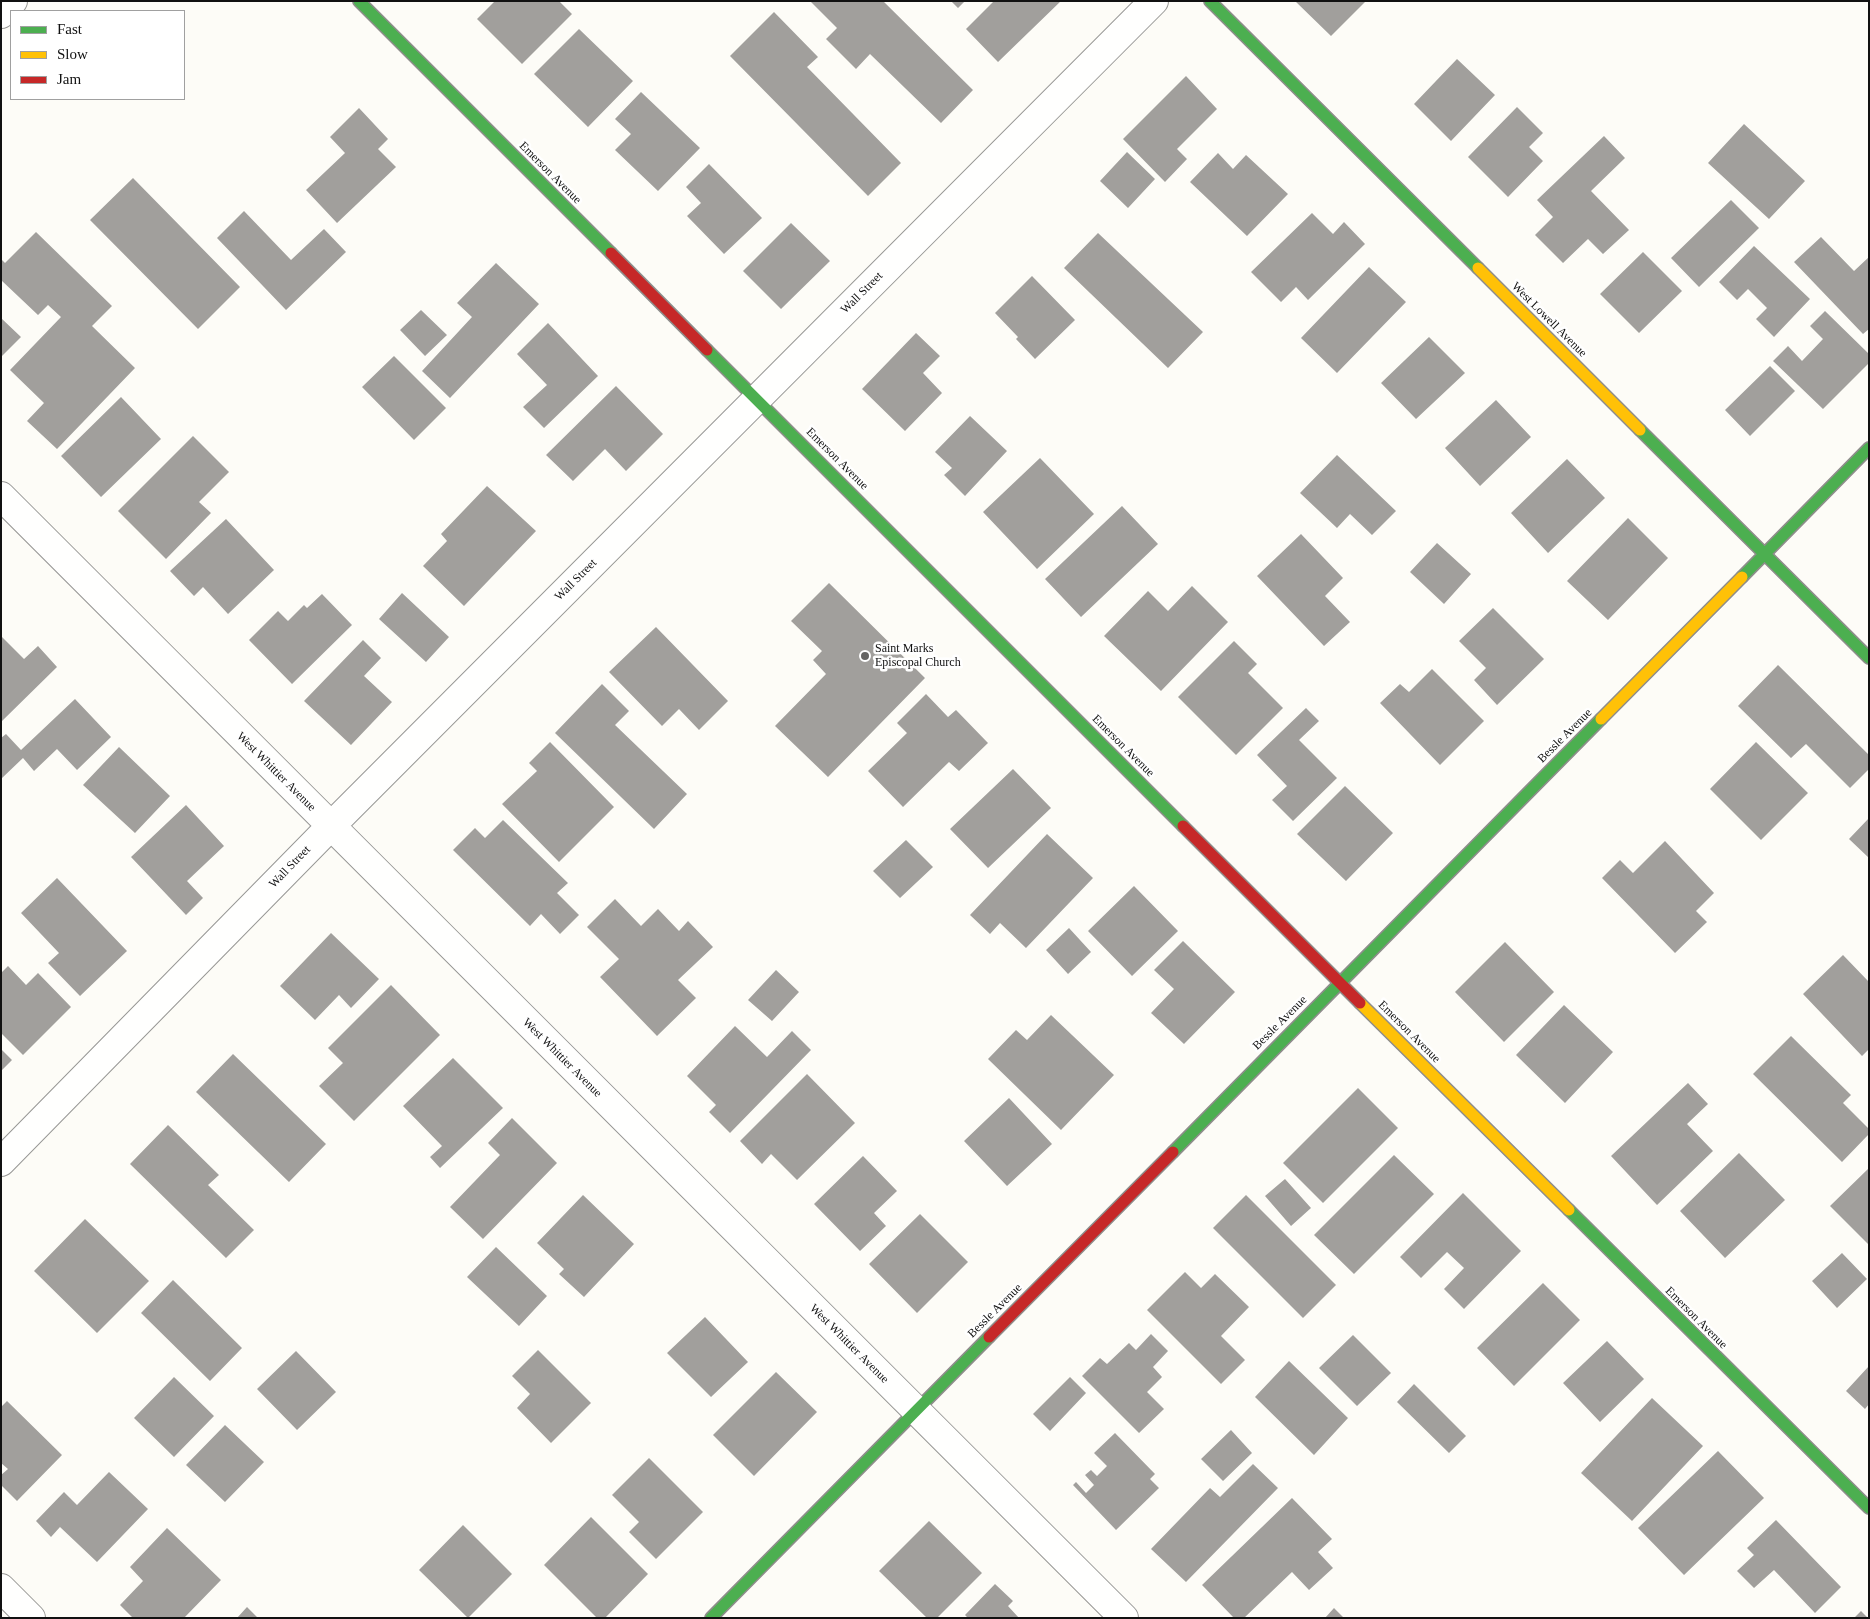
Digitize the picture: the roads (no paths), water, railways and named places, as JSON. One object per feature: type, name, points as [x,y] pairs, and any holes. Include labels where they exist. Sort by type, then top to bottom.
[{"type":"street","points":[[1,14],[14,1]]},
{"type":"street","name":"Emerson Avenue","points":[[359,1],[1340,983],[1869,1508]]},
{"type":"street","name":"Wall Street","points":[[1,1162],[330,826],[1154,1]]},
{"type":"street","name":"West Lowell Avenue","points":[[1210,1],[1869,658]]},
{"type":"street","name":"Bessle Avenue","points":[[711,1618],[1869,448]]},
{"type":"street","name":"West Whittier Avenue","points":[[1,496],[1124,1618]]},
{"type":"street","points":[[1,1588],[31,1618]]},
{"type":"place","name":"Saint Marks Episcopal Church","points":[[865,656]]}]
